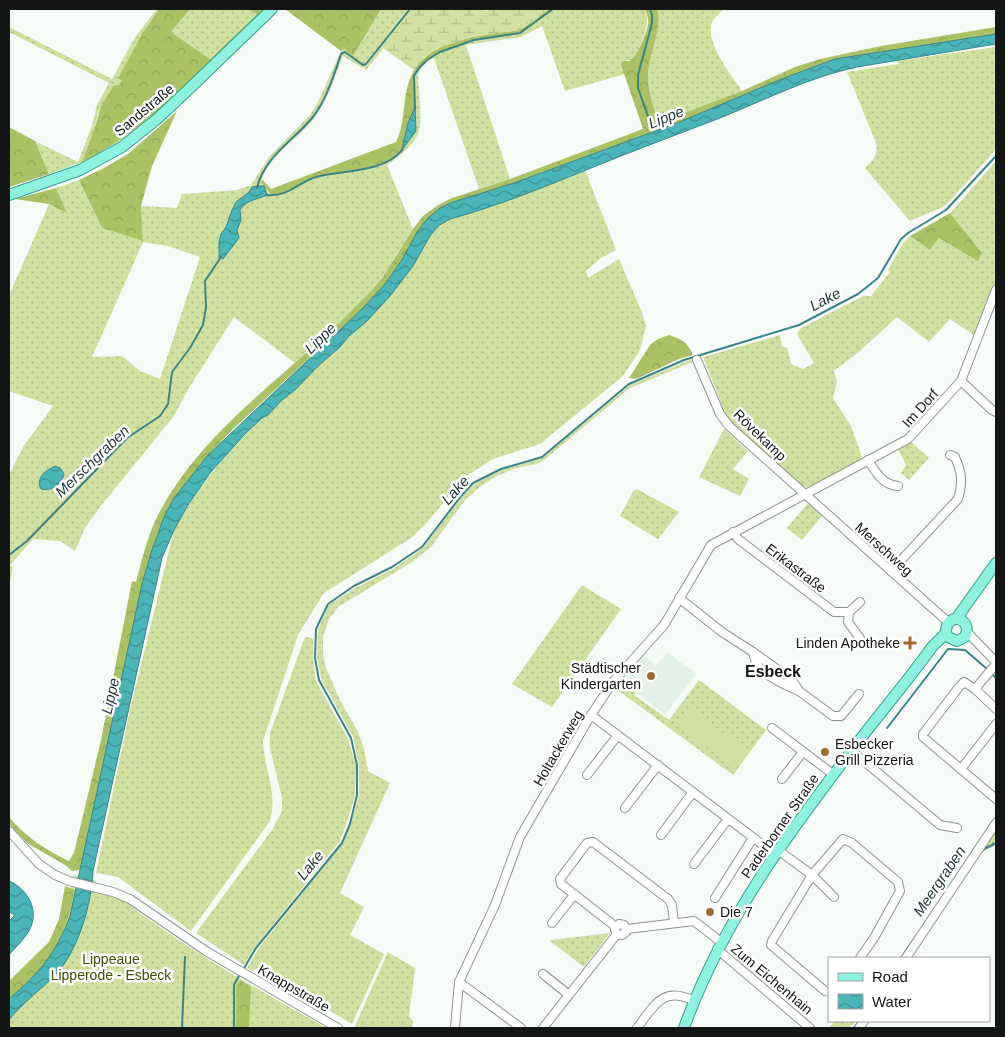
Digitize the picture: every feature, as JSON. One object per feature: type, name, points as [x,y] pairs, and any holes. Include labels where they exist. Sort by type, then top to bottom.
[{"type":"main road","name":"Sandstraße","points":[[9,195],[80,170],[122,147],[157,119],[272,9]]},
{"type":"main road","name":"Paderborner Straße","points":[[684,1028],[719,945],[747,896],[776,852],[932,647],[956,630],[974,593],[996,563]]},
{"type":"street","name":"Im Dorf","points":[[804,494],[908,439],[960,381],[996,290]]},
{"type":"street","name":"Rövekamp","points":[[696,360],[720,414],[729,426],[804,494]]},
{"type":"street","points":[[960,381],[996,412]]},
{"type":"street","points":[[891,571],[958,498],[962,485],[961,471],[955,457],[950,455]]},
{"type":"street","points":[[868,460],[876,474],[890,485],[898,486]]},
{"type":"street","name":"Holtackerweg","points":[[455,1028],[459,982],[496,905],[520,837],[591,715],[613,682],[664,624],[711,545],[804,494]]},
{"type":"street","name":"Merschweg","points":[[804,494],[956,630],[996,663]]},
{"type":"street","name":"Erikastraße","points":[[733,532],[738,539],[834,612],[849,612]]},
{"type":"street","points":[[679,598],[722,632],[752,652],[760,669],[799,691],[833,716],[841,716],[859,694]]},
{"type":"street","points":[[860,602],[847,616],[848,622],[861,640]]},
{"type":"street","points":[[975,689],[996,663]]},
{"type":"street","points":[[996,709],[975,689],[966,682],[962,682],[923,734],[923,737],[996,799]]},
{"type":"street","points":[[591,715],[753,838],[812,876],[834,896]]},
{"type":"street","points":[[961,769],[996,724]]},
{"type":"street","points":[[772,728],[834,775]]},
{"type":"street","points":[[587,775],[618,735]]},
{"type":"street","points":[[852,751],[940,825],[956,828]]},
{"type":"street","points":[[782,779],[803,752]]},
{"type":"street","points":[[625,808],[658,765]]},
{"type":"street","points":[[661,835],[693,792]]},
{"type":"street","points":[[694,864],[728,819]]},
{"type":"street","points":[[907,957],[996,824]]},
{"type":"street","name":"Knappstraße","points":[[9,831],[39,864],[55,875],[69,881],[113,892],[142,906],[188,940],[338,1028]]},
{"type":"street","points":[[715,898],[753,838]]},
{"type":"street","points":[[828,992],[810,979],[771,945],[812,876],[843,839],[852,842],[898,882],[900,886],[896,899],[861,957]]},
{"type":"street","points":[[543,1028],[616,930],[561,884],[560,879],[587,842],[593,842],[668,899],[672,905],[674,923]]},
{"type":"street","points":[[552,922],[574,895]]},
{"type":"street","name":"Zum Eichenhain","points":[[616,930],[619,924],[622,924],[627,929],[694,921],[810,1028]]},
{"type":"street","points":[[543,974],[569,994]]},
{"type":"street","points":[[459,982],[520,1028]]},
{"type":"street","points":[[637,1028],[656,1003],[663,997],[669,995],[681,996],[694,1001]]},
{"type":"shaded area","points":[[667,652],[696,674],[665,715],[637,693],[640,688],[624,676],[643,655],[656,666]]},
{"type":"green space","points":[[157,9],[159,9],[142,34],[118,78],[122,81],[119,86],[113,86],[98,114],[82,162],[49,174],[35,141],[78,162],[92,126],[97,105],[109,83],[9,32],[9,27],[112,79],[135,37]]},
{"type":"green space","points":[[159,9],[190,9],[171,32],[210,59],[257,14],[248,9],[267,9],[194,79],[156,112],[116,143],[82,162],[101,107],[113,86],[119,85],[122,81],[118,78],[142,34]]},
{"type":"green space","points":[[190,9],[248,9],[257,14],[210,59],[171,32]]},
{"type":"green space","points":[[285,9],[381,9],[353,56],[344,49],[341,51]]},
{"type":"green space","points":[[381,9],[410,9],[380,46],[383,49],[366,70],[343,56],[320,110],[301,133],[277,155],[265,173],[261,183],[272,195],[285,193],[315,177],[337,174],[398,154],[414,76],[427,60],[440,52],[474,40],[520,33],[553,9],[645,9],[647,15],[645,33],[635,57],[633,60],[627,60],[622,68],[625,74],[565,91],[542,26],[521,37],[466,45],[510,179],[479,189],[434,58],[426,63],[418,75],[419,131],[401,155],[387,165],[413,229],[383,277],[332,330],[321,336],[313,347],[295,363],[234,317],[189,388],[174,416],[100,507],[85,528],[75,551],[60,541],[33,539],[10,565],[13,567],[9,587],[9,475],[23,447],[53,406],[9,391],[9,303],[11,291],[49,204],[66,212],[56,188],[79,180],[102,228],[143,241],[141,206],[177,208],[182,194],[237,190],[251,185],[269,157],[310,115],[318,102],[341,51],[344,49],[353,56]],"holes":[[[257,186],[265,197],[251,200],[240,209],[241,220],[219,257],[221,235],[236,202],[249,192],[252,187]],[[143,242],[168,246],[200,257],[160,379],[140,371],[122,356],[92,357]]]},
{"type":"green space","points":[[410,9],[482,9],[485,11],[492,9],[549,9],[519,30],[473,37],[438,48],[424,57],[414,70],[380,46]]},
{"type":"green space","points":[[549,9],[553,9],[520,33],[474,40],[440,52],[427,60],[414,77],[414,128],[402,150],[392,159],[370,167],[315,177],[285,193],[272,195],[261,183],[262,179],[271,189],[396,142],[402,125],[409,80],[420,62],[428,55],[460,40],[520,29]]},
{"type":"green space","points":[[645,9],[657,9],[659,22],[648,74],[657,123],[742,91],[795,67],[820,59],[881,46],[996,27],[996,34],[835,59],[779,80],[677,123],[514,183],[453,202],[363,308],[233,429],[208,455],[174,498],[157,535],[142,584],[80,870],[72,871],[27,843],[9,824],[9,817],[29,837],[52,852],[69,861],[74,853],[101,740],[132,581],[136,582],[154,524],[177,483],[194,461],[231,421],[313,347],[321,336],[332,330],[372,290],[383,277],[423,216],[452,198],[510,179],[643,129],[621,65],[624,61],[632,59],[643,40],[648,23]]},
{"type":"green space","points":[[657,9],[724,9],[713,20],[711,37],[720,57],[742,91],[656,123],[657,118],[650,93],[648,74],[658,30]]},
{"type":"green space","points":[[996,47],[996,149],[943,207],[910,221],[865,168],[874,157],[876,143],[847,72],[899,64],[896,61]]},
{"type":"green space","points":[[177,111],[152,166],[141,206],[143,241],[102,228],[79,180],[128,154]]},
{"type":"green space","points":[[9,127],[35,141],[49,174],[9,187]]},
{"type":"green space","points":[[996,161],[996,285],[975,336],[950,319],[929,342],[897,317],[860,351],[834,371],[837,382],[833,398],[851,426],[863,460],[810,486],[801,485],[732,423],[724,410],[703,357],[780,335],[782,346],[787,348],[791,364],[803,369],[814,363],[797,334],[801,328],[863,296],[871,296],[890,272],[888,270],[903,243],[910,236],[930,250],[939,238],[982,253],[950,213]]},
{"type":"green space","points":[[585,170],[616,250],[601,258],[586,271],[588,278],[619,259],[646,326],[640,350],[623,376],[540,444],[493,459],[465,477],[424,526],[411,538],[324,593],[298,635],[263,741],[272,790],[270,821],[191,931],[118,877],[96,873],[130,710],[174,530],[213,471],[237,444],[262,418],[268,415],[340,347],[349,336],[366,322],[390,296],[413,266],[438,226],[450,219],[551,184]]},
{"type":"green space","points":[[56,188],[67,213],[49,204],[15,199]]},
{"type":"green space","points":[[950,213],[982,253],[978,261],[939,238],[930,250],[910,236]]},
{"type":"green space","points":[[669,335],[684,342],[693,355],[679,359],[636,379],[629,378],[650,345],[658,339]]},
{"type":"green space","points":[[694,358],[695,361],[630,388],[544,460],[537,464],[516,468],[497,476],[481,486],[466,499],[431,547],[412,562],[338,607],[329,619],[323,637],[323,654],[326,668],[340,700],[357,730],[364,748],[368,771],[390,783],[340,893],[364,907],[350,935],[384,954],[352,1024],[257,968],[254,971],[247,968],[258,949],[343,843],[351,824],[359,795],[359,765],[353,737],[321,679],[317,658],[318,629],[329,605],[355,588],[393,569],[423,548],[462,496],[474,484],[501,470],[542,458],[630,385]]},
{"type":"green space","points":[[724,429],[748,451],[733,469],[749,479],[740,496],[699,477]]},
{"type":"green space","points":[[911,442],[929,458],[909,480],[901,473],[906,465],[898,449]]},
{"type":"green space","points":[[637,489],[679,512],[658,539],[620,516],[634,490]]},
{"type":"green space","points":[[808,503],[823,515],[802,540],[787,528]]},
{"type":"green space","points":[[582,585],[621,609],[552,707],[512,684]]},
{"type":"green space","points":[[305,637],[313,638],[316,681],[348,739],[356,765],[355,796],[340,841],[256,946],[244,965],[196,933],[272,830],[282,811],[282,798],[270,748],[270,733]]},
{"type":"green space","points":[[623,677],[638,689],[634,695],[669,720],[699,680],[766,730],[733,775],[615,688]]},
{"type":"green space","points":[[689,708],[746,750],[734,767],[677,725]]},
{"type":"green space","points":[[996,827],[996,845],[978,854]]},
{"type":"green space","name":"Lippeaue Lipperode - Esbeck","points":[[73,875],[95,880],[99,885],[109,889],[188,946],[327,1028],[9,1028],[9,993],[52,944],[69,897]]},
{"type":"green space","points":[[65,886],[75,890],[60,939],[35,975],[9,999],[9,981],[49,942],[59,919]]},
{"type":"green space","points":[[610,933],[584,967],[550,941],[551,940]]},
{"type":"green space","points":[[388,952],[415,968],[409,1016],[413,1021],[412,1028],[354,1028]]},
{"type":"green space","points":[[240,980],[251,987],[249,1028],[236,1028],[236,986]]},
{"type":"green space","points":[[834,1022],[854,1022],[850,1028],[829,1028]]},
{"type":"water","points":[[996,34],[996,44],[857,67],[823,76],[536,190],[450,219],[438,226],[413,266],[390,296],[366,322],[349,336],[340,347],[268,415],[262,418],[245,434],[210,473],[188,505],[174,530],[162,558],[93,871],[87,912],[77,940],[64,964],[9,1020],[9,999],[46,962],[59,941],[70,916],[142,584],[164,517],[174,498],[208,455],[363,308],[385,284],[402,260],[417,232],[428,218],[440,208],[453,202],[514,183],[677,123],[779,80],[835,59]]},
{"type":"water","points":[[415,107],[416,131],[402,150],[408,123]]},
{"type":"water","points":[[264,186],[267,195],[243,206],[240,210],[241,220],[237,230],[239,238],[223,259],[219,257],[221,234],[226,227],[236,202],[249,192],[252,187]]},
{"type":"water","points":[[55,466],[60,468],[64,474],[63,478],[52,488],[41,489],[40,478],[45,472]]},
{"type":"water","points":[[9,881],[23,890],[28,896],[33,911],[33,919],[27,934],[9,955],[9,921],[15,915],[9,912]]},
{"type":"waterway","points":[[257,188],[272,158],[317,111],[329,88],[341,54],[345,52],[363,65],[366,64],[410,9]]},
{"type":"waterway","name":"Merschgraben","points":[[415,109],[414,76],[427,60],[440,52],[474,40],[520,33],[553,9]]},
{"type":"waterway","name":"Lippe","points":[[650,9],[652,23],[638,75],[638,88],[650,122]]},
{"type":"waterway","name":"Merschgraben","points":[[266,195],[287,192],[316,177],[374,167],[395,157],[403,149]]},
{"type":"waterway","name":"Lake","points":[[243,970],[256,948],[342,843],[350,824],[357,795],[357,765],[351,738],[319,680],[315,658],[316,629],[328,604],[354,586],[392,567],[422,547],[473,483],[501,469],[542,457],[629,384],[684,360],[799,325],[858,294],[878,278],[901,239],[946,210],[996,156]]},
{"type":"waterway","name":"Merschgraben","points":[[9,555],[27,541],[127,438],[160,416],[168,404],[172,372],[190,348],[203,325],[206,307],[205,281],[221,257]]},
{"type":"waterway","points":[[887,728],[948,649],[965,650],[987,669]]},
{"type":"waterway","points":[[991,673],[996,678]]},
{"type":"waterway","name":"Meergraben","points":[[993,822],[996,817]]},
{"type":"waterway","points":[[982,850],[996,843]]},
{"type":"waterway","name":"Meergraben","points":[[902,957],[914,939]]},
{"type":"waterway","points":[[182,1028],[185,957]]},
{"type":"waterway","name":"Lake","points":[[234,1028],[234,985],[240,974]]},
{"type":"waterway","name":"Meergraben","points":[[854,1028],[858,1022]]},
{"type":"place","name":"Linden Apotheke","points":[[910,643]]},
{"type":"place","name":"Städtischer Kindergarten","points":[[651,676]]},
{"type":"place","name":"Esbecker Grill Pizzeria","points":[[825,752]]},
{"type":"place","name":"Die 7","points":[[710,912]]},
{"type":"district","name":"Esbeck","points":[[773,671]]}]
